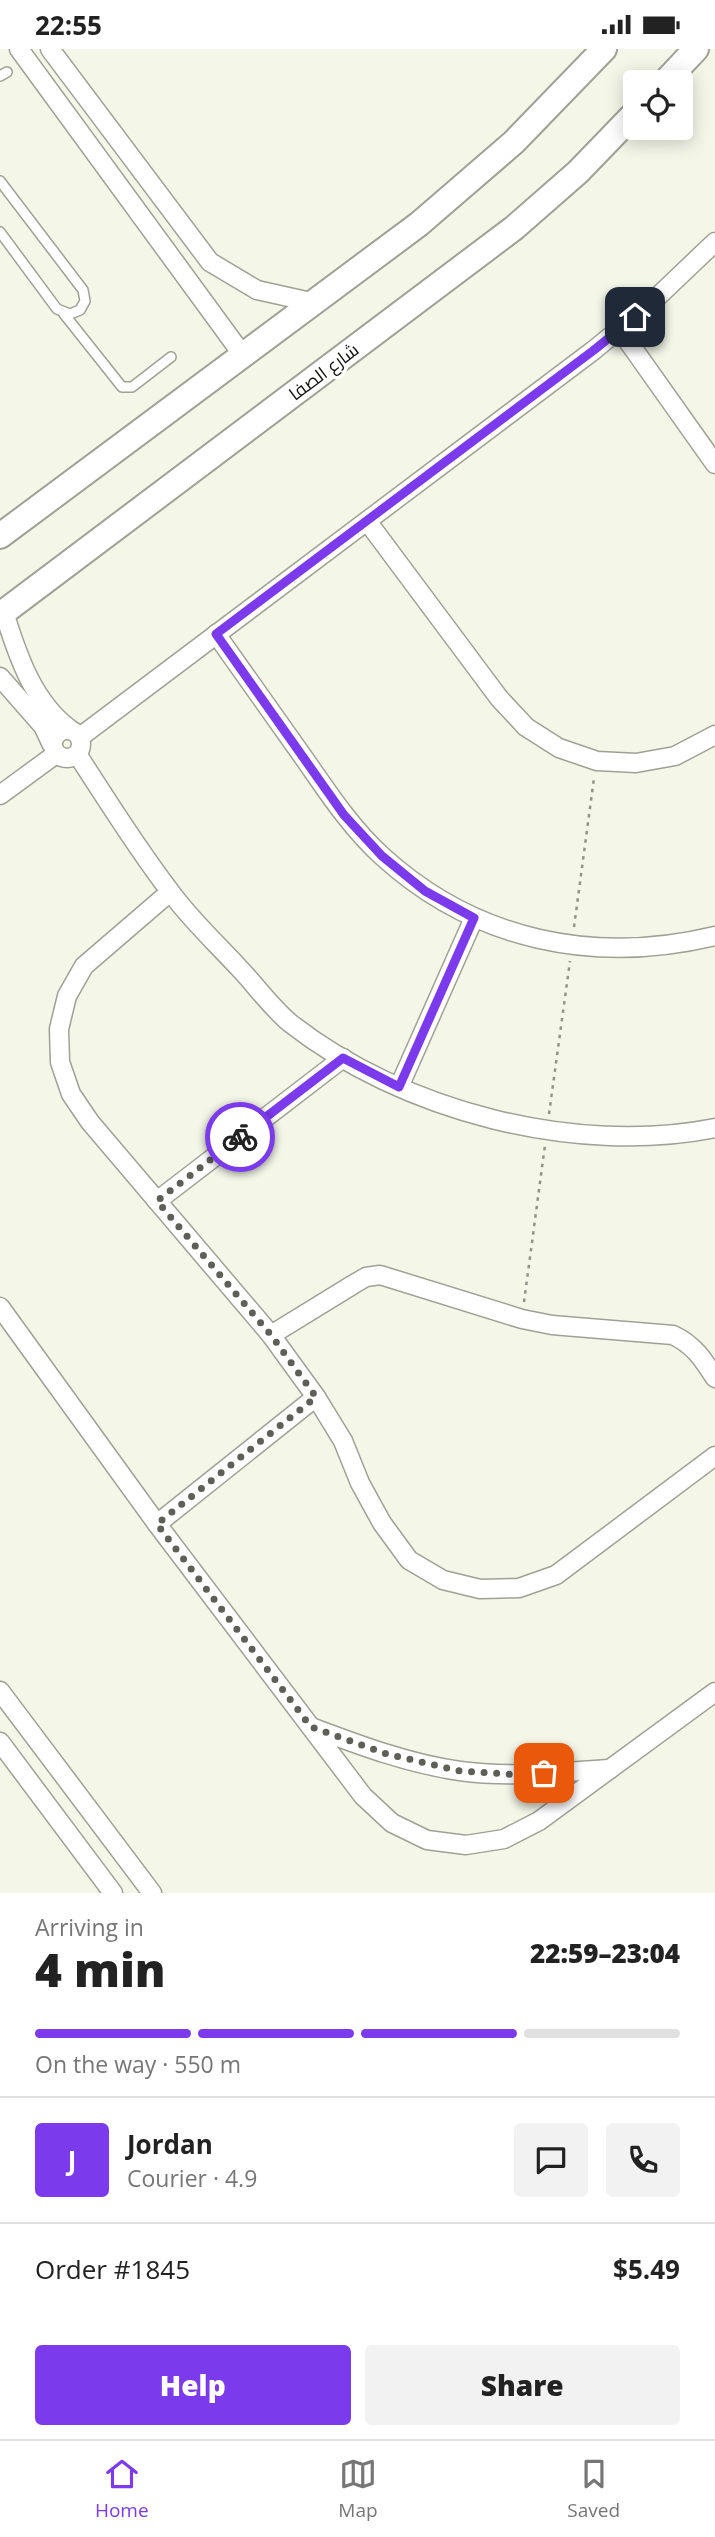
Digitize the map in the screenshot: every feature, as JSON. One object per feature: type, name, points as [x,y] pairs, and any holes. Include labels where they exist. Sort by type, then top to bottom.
[{"type":"street","points":[[19,49],[242,354]]},
{"type":"street","points":[[50,49],[209,262],[257,290],[311,302]]},
{"type":"street","points":[[0,536],[419,224],[514,142],[604,49]]},
{"type":"street","points":[[676,70],[696,49]]},
{"type":"street","name":"شارع الصفا","points":[[2,613],[514,228],[578,172],[623,125]]},
{"type":"street","points":[[102,162],[122,145]]},
{"type":"street","points":[[0,677],[44,726],[54,750],[69,758],[76,740],[620,330],[715,242]]},
{"type":"street","points":[[620,330],[715,464]]},
{"type":"street","points":[[367,521],[499,698],[526,727],[559,748],[597,761],[636,763],[676,755],[715,735]]},
{"type":"street","points":[[2,613],[24,668],[55,715],[76,740],[170,892],[289,1022],[343,1058],[399,1087],[470,1114],[547,1131],[621,1136],[697,1132],[715,1128]]},
{"type":"street","points":[[216,634],[344,815],[382,856],[425,891],[474,918],[522,935],[572,946],[625,949],[679,944],[715,936]]},
{"type":"street","points":[[0,795],[54,750],[57,733],[76,740]]},
{"type":"street","points":[[170,892],[84,967],[67,996],[59,1029],[60,1062],[71,1094],[90,1122],[271,1335],[316,1397],[343,1441],[360,1483],[382,1523],[409,1560],[443,1580],[480,1589],[519,1588],[556,1575],[715,1456]]},
{"type":"street","points":[[399,1087],[474,918]]},
{"type":"street","points":[[157,1201],[343,1058]]},
{"type":"street","points":[[271,1335],[366,1277],[380,1275],[522,1319],[552,1325],[673,1335],[698,1352],[715,1378]]},
{"type":"street","points":[[0,1307],[157,1524],[363,1796],[392,1823],[427,1840],[466,1845],[504,1839],[539,1821],[715,1692]]},
{"type":"street","points":[[157,1524],[316,1397]]},
{"type":"street","points":[[0,1691],[152,1893]]},
{"type":"street","points":[[311,1727],[387,1754],[460,1771],[522,1775],[610,1769]]},
{"type":"street","points":[[0,1742],[113,1893]]},
{"type":"lane","points":[[0,181],[83,290],[84,306],[75,313],[64,314]]},
{"type":"lane","points":[[0,232],[57,309],[64,314],[122,387],[132,387],[171,357]]},
{"type":"path","points":[[522,1319],[597,761]]},
{"type":"way so far","points":[[240,1137],[157,1201],[271,1335],[316,1397],[157,1524],[311,1727],[387,1754],[460,1771],[522,1775],[544,1773]]},
{"type":"route","points":[[240,1137],[343,1058],[399,1087],[474,918],[425,891],[382,856],[344,815],[216,634],[635,317]]}]
